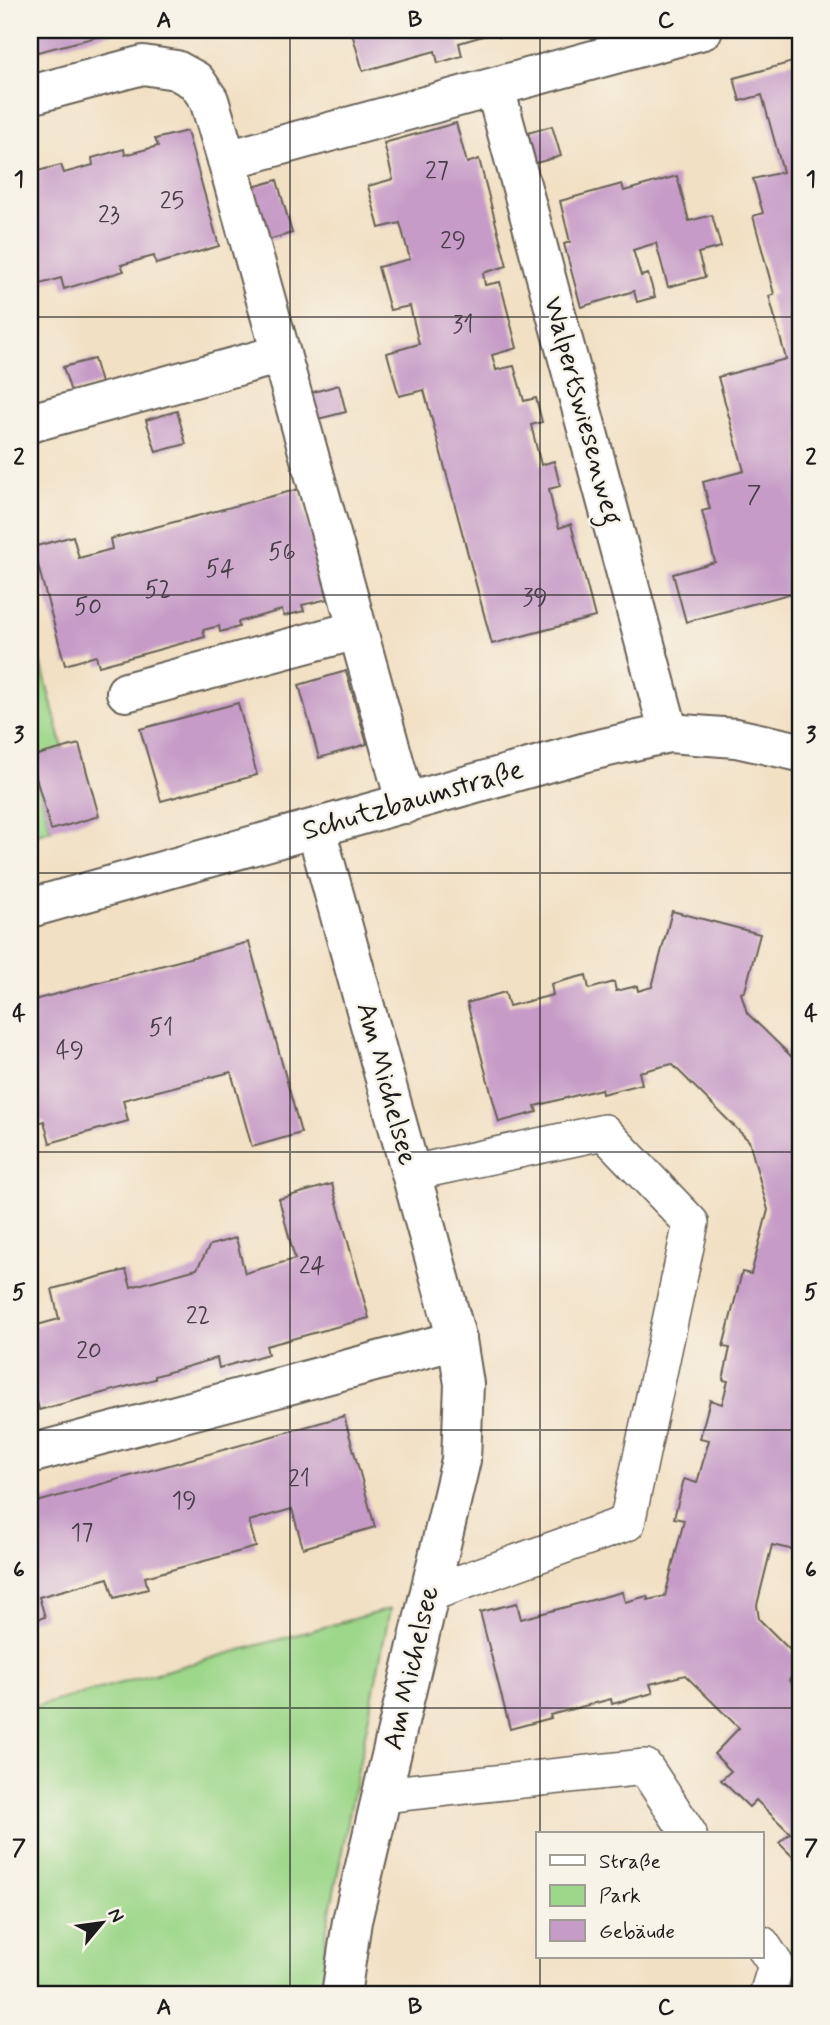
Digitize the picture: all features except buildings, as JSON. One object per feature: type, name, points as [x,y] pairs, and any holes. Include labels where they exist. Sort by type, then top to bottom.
[{"type":"street","points":[[227,160],[703,30]]},
{"type":"street","points":[[30,96],[143,65],[176,70],[197,81],[209,100],[406,804]]},
{"type":"street","name":"Walpertswiesenweg","points":[[495,88],[668,733]]},
{"type":"street","points":[[30,424],[281,355]]},
{"type":"street","points":[[126,692],[357,630]]},
{"type":"street","name":"Schutzbaumstraße","points":[[30,908],[586,752],[668,733],[736,738],[800,752]]},
{"type":"street","name":"Am Michelsee","points":[[316,829],[457,1340],[464,1384],[461,1460],[352,1921],[341,1995]]},
{"type":"street","points":[[30,1454],[457,1340]]},
{"type":"lane","points":[[411,1173],[604,1132],[691,1223],[627,1523],[429,1594]]},
{"type":"lane","points":[[382,1795],[645,1767],[689,1832]]},
{"type":"lane","points":[[764,1947],[776,1965],[767,1995]]},
{"type":"green space","points":[[30,618],[63,749],[30,758]]},
{"type":"green space","points":[[30,758],[51,830],[30,836]]},
{"type":"green space","points":[[390,1609],[325,1937],[323,1995],[30,1995],[30,1708]]}]
